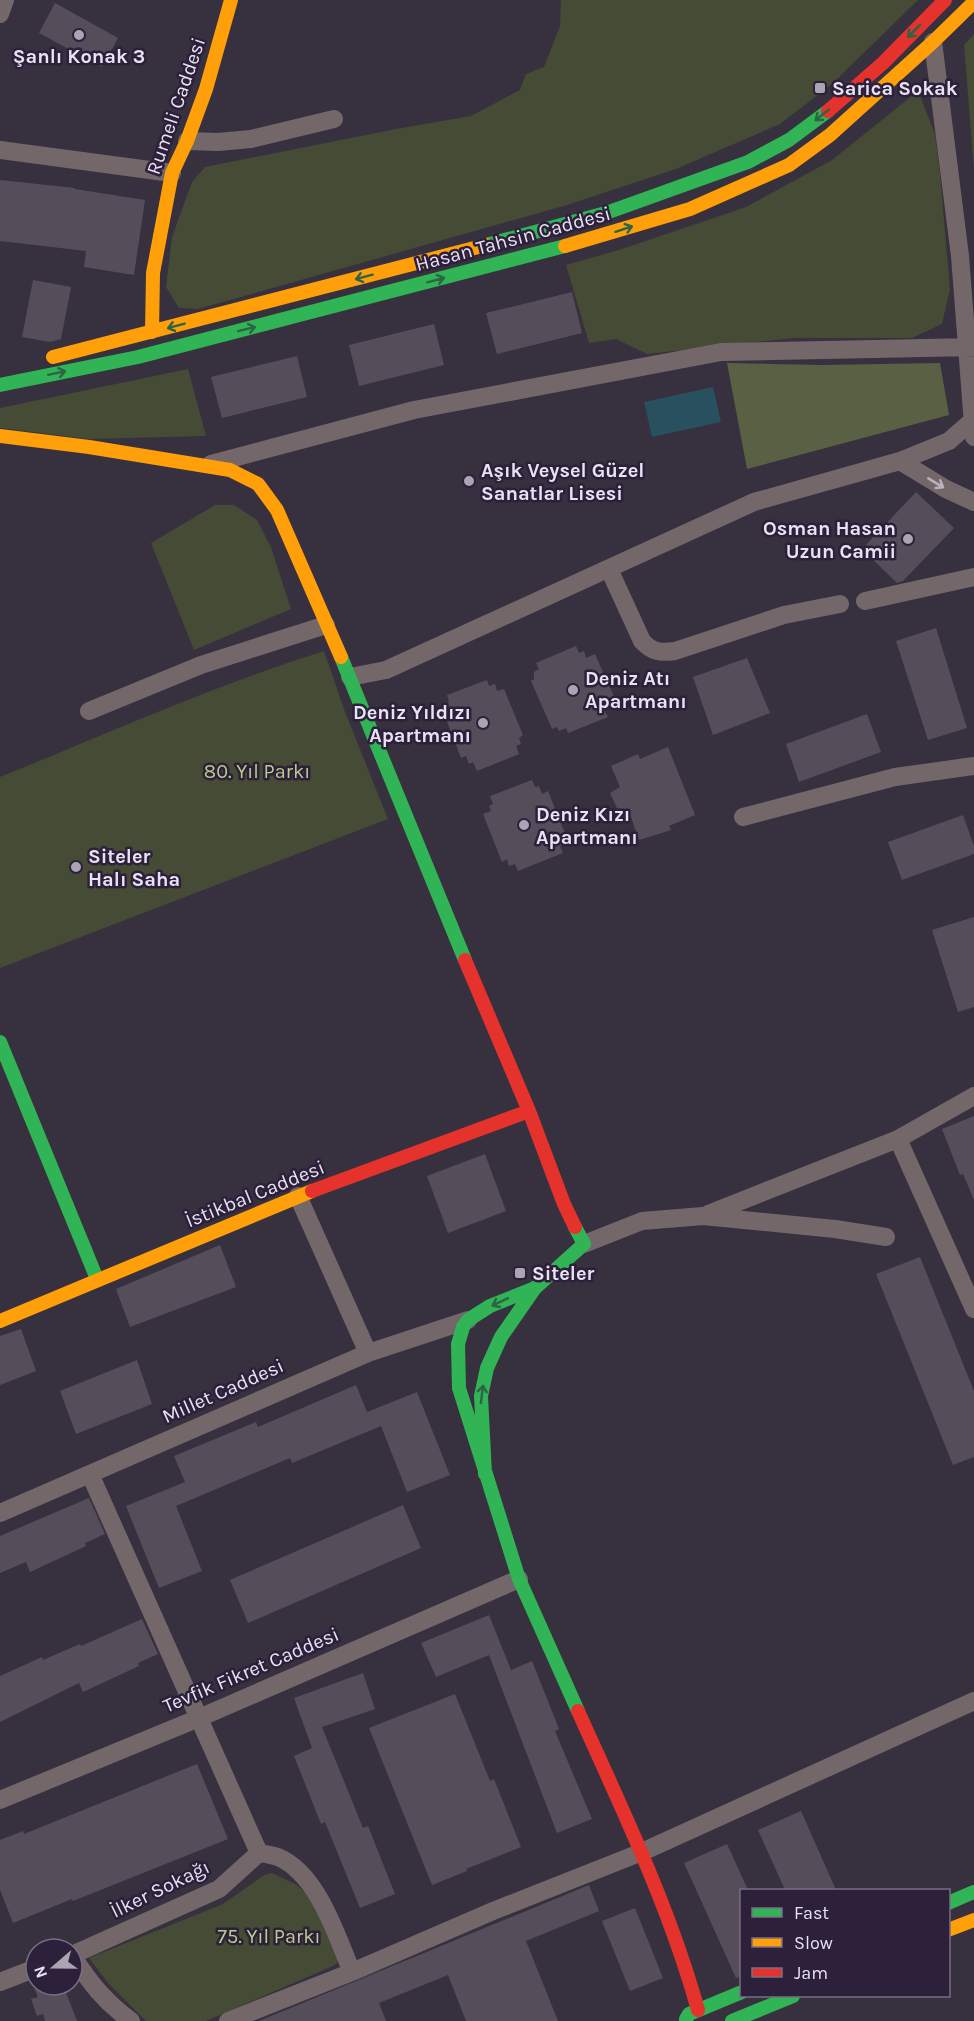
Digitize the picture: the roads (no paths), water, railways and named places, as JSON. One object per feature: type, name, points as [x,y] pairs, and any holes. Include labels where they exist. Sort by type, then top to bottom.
[{"type":"street","name":"Rumeli Caddesi","points":[[152,332],[153,273],[172,173],[187,141],[206,89],[231,0]]},
{"type":"street","name":"Hasan Tahsin Caddesi","points":[[44,359],[606,213],[748,162],[789,140],[820,118],[882,63],[945,0]]},
{"type":"street","name":"Hasan Tahsin Caddesi","points":[[0,385],[138,357],[309,314],[608,235],[690,208],[789,165],[830,135],[974,2]]},
{"type":"street","points":[[350,676],[386,670],[754,502],[900,461],[974,429],[971,347],[933,42],[934,12]]},
{"type":"street","points":[[187,141],[218,142],[251,139],[334,119]]},
{"type":"street","points":[[0,150],[172,173]]},
{"type":"street","points":[[205,466],[414,410],[721,352],[971,347]]},
{"type":"street","points":[[0,436],[230,471],[258,484],[277,510],[350,676],[434,885],[529,1111],[564,1204],[584,1244]]},
{"type":"street","points":[[900,461],[946,489],[974,502]]},
{"type":"street","points":[[609,569],[642,641],[650,650],[664,653],[784,615],[840,604]]},
{"type":"street","points":[[866,600],[974,577]]},
{"type":"street","points":[[89,711],[201,665],[326,625]]},
{"type":"street","points":[[743,816],[895,777],[974,766]]},
{"type":"street","points":[[0,1042],[97,1279]]},
{"type":"street","points":[[704,1216],[898,1139],[974,1096]]},
{"type":"street","name":"İstikbal Caddesi","points":[[0,1321],[298,1196],[529,1111]]},
{"type":"street","points":[[898,1139],[974,1309]]},
{"type":"street","points":[[298,1196],[368,1353]]},
{"type":"street","points":[[485,1473],[481,1396],[487,1368],[501,1337],[535,1288],[584,1244],[642,1221],[704,1216],[835,1229],[886,1237]]},
{"type":"street","points":[[535,1288],[503,1300],[468,1320],[459,1340],[457,1362],[459,1388],[519,1579],[642,1852],[688,1974],[695,2013]]},
{"type":"street","name":"Millet Caddesi","points":[[0,1513],[368,1353],[468,1320]]},
{"type":"street","points":[[90,1474],[259,1853],[278,1857],[296,1870],[320,1898],[352,1972]]},
{"type":"street","name":"Tevfik Fikret Caddesi","points":[[0,1800],[199,1718],[519,1579]]},
{"type":"street","points":[[228,2021],[642,1852],[974,1701]]},
{"type":"street","name":"İlker Sokağı","points":[[84,1950],[219,1889],[259,1853]]},
{"type":"street","points":[[950,1902],[974,1892]]},
{"type":"street","points":[[950,1929],[974,1920]]},
{"type":"street","points":[[0,1982],[24,1973]]},
{"type":"street","points":[[84,1974],[91,1985],[130,2021]]},
{"type":"street","points":[[671,2021],[740,1992]]},
{"type":"street","points":[[695,2013],[714,2010],[725,2020],[788,1997]]},
{"type":"water","points":[[713,387],[721,422],[652,437],[644,402]]},
{"type":"place","name":"Şanlı Konak 3","points":[[79,35]]},
{"type":"place","name":"Sarica Sokak","points":[[820,88]]},
{"type":"place","name":"Aşık Veysel Güzel Sanatlar Lisesi","points":[[469,481]]},
{"type":"place","name":"Osman Hasan Uzun Camii","points":[[908,539]]},
{"type":"place","name":"Deniz Atı Apartmanı","points":[[573,690]]},
{"type":"place","name":"Deniz Yıldızı Apartmanı","points":[[483,723]]},
{"type":"place","name":"Deniz Kızı Apartmanı","points":[[524,825]]},
{"type":"place","name":"Siteler Halı Saha","points":[[76,867]]},
{"type":"place","name":"Siteler","points":[[520,1273]]},
{"type":"park label","name":"80. Yıl Parkı","points":[[257,771]]},
{"type":"park label","name":"75. Yıl Parkı","points":[[269,1936]]}]
